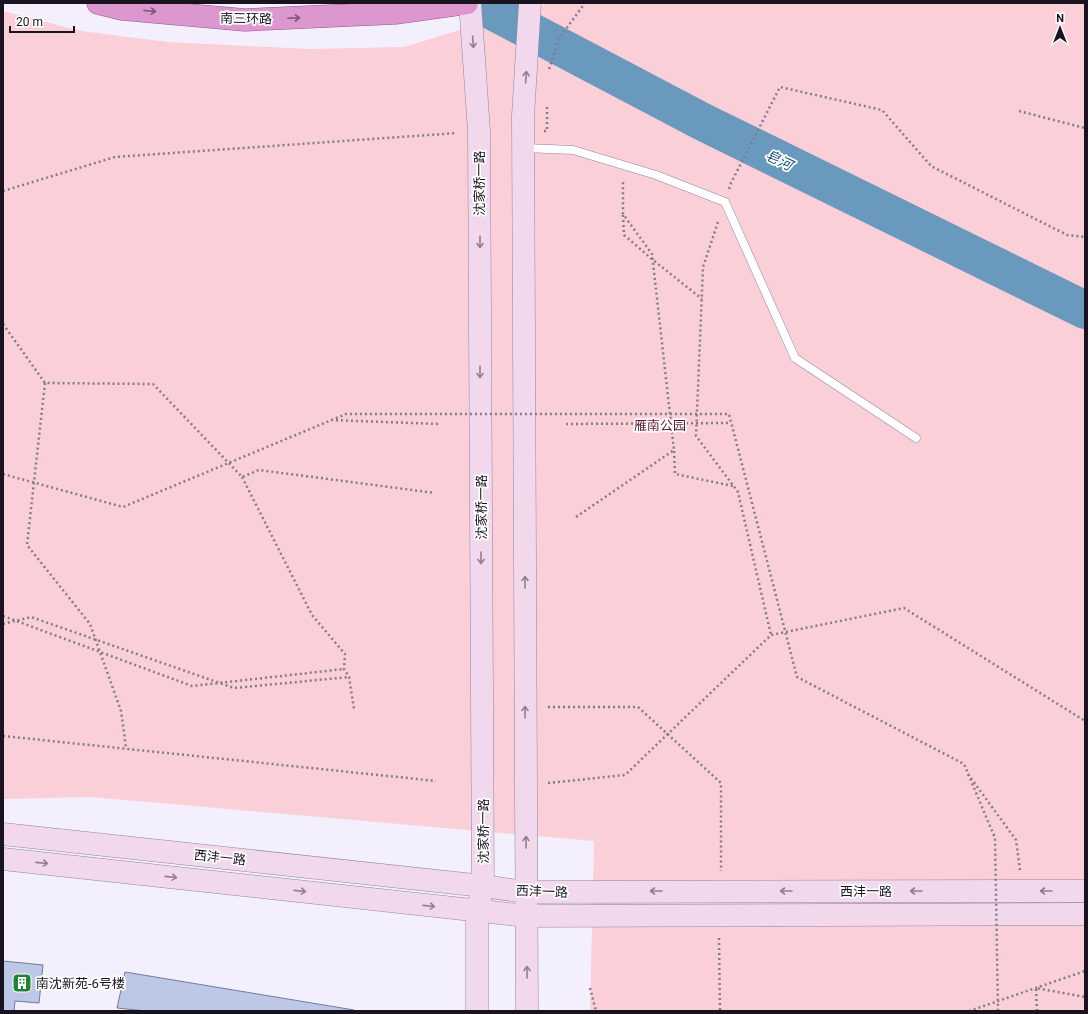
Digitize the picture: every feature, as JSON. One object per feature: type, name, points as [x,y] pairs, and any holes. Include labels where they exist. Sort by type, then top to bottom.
[{"type":"highway","name":"南三环路","points":[[98,3],[122,8],[245,20],[395,13],[467,3]]},
{"type":"main road","name":"沈家桥一路","points":[[470,3],[479,131],[483,886],[477,911],[477,1011]]},
{"type":"main road","points":[[527,1011],[525,785],[524,131],[530,3]]},
{"type":"main road","name":"西沣一路","points":[[3,834],[483,886],[526,892],[1085,891]]},
{"type":"main road","name":"西沣一路","points":[[3,859],[527,916],[1085,914]]},
{"type":"lane","points":[[524,131],[573,150],[656,175],[725,202],[795,358],[916,438]]},
{"type":"path","points":[[547,74],[560,37],[585,3]]},
{"type":"path","points":[[771,635],[738,492],[696,436],[704,267],[731,183],[780,87],[882,110],[931,166],[1067,235],[1085,237]]},
{"type":"path","points":[[524,131],[547,131],[547,102]]},
{"type":"path","points":[[1018,111],[1085,128]]},
{"type":"path","points":[[3,191],[115,157],[479,131]]},
{"type":"path","points":[[623,166],[624,235],[702,299]]},
{"type":"path","points":[[624,214],[652,254],[674,450],[674,474],[733,486]]},
{"type":"path","points":[[3,324],[45,383],[27,545],[90,624],[121,711],[126,749]]},
{"type":"path","points":[[45,383],[153,384],[242,477],[312,615],[345,654],[344,669],[349,677],[354,709]]},
{"type":"path","points":[[3,474],[123,507],[346,414],[729,414],[797,677],[964,764],[995,838],[998,1011]]},
{"type":"path","points":[[332,420],[438,424]]},
{"type":"path","points":[[566,424],[731,423]]},
{"type":"path","points":[[576,517],[674,450]]},
{"type":"path","points":[[242,477],[259,470],[435,493]]},
{"type":"path","points":[[525,785],[625,775],[771,635],[904,608],[1085,721]]},
{"type":"path","points":[[3,616],[192,686],[344,669]]},
{"type":"path","points":[[3,624],[32,617],[234,688],[349,677]]},
{"type":"path","points":[[525,707],[638,707],[721,783],[721,891]]},
{"type":"path","points":[[3,736],[436,781]]},
{"type":"path","points":[[968,774],[1016,840],[1022,891]]},
{"type":"path","points":[[718,916],[720,1011]]},
{"type":"path","points":[[970,1011],[1085,971]]},
{"type":"path","points":[[590,988],[596,1011]]},
{"type":"path","points":[[1036,988],[1085,997]]},
{"type":"path","points":[[1036,988],[1037,1011]]},
{"type":"green space","name":"雁南公园","points":[[549,3],[1085,3],[1085,1011],[590,1011],[594,841],[91,797],[3,799],[3,11],[81,31],[168,42],[308,49],[404,47]]},
{"type":"building","name":"南沈新苑-6号楼","points":[[3,961],[43,965],[39,1003],[15,1001],[14,1011],[3,1011]]},
{"type":"building","points":[[125,972],[354,1011],[146,1011],[117,1008]]},
{"type":"waterway","name":"皂河","points":[[477,3],[701,121],[1085,310]]},
{"type":"place","name":"南沈新苑-6号楼","points":[[22,983]]}]
